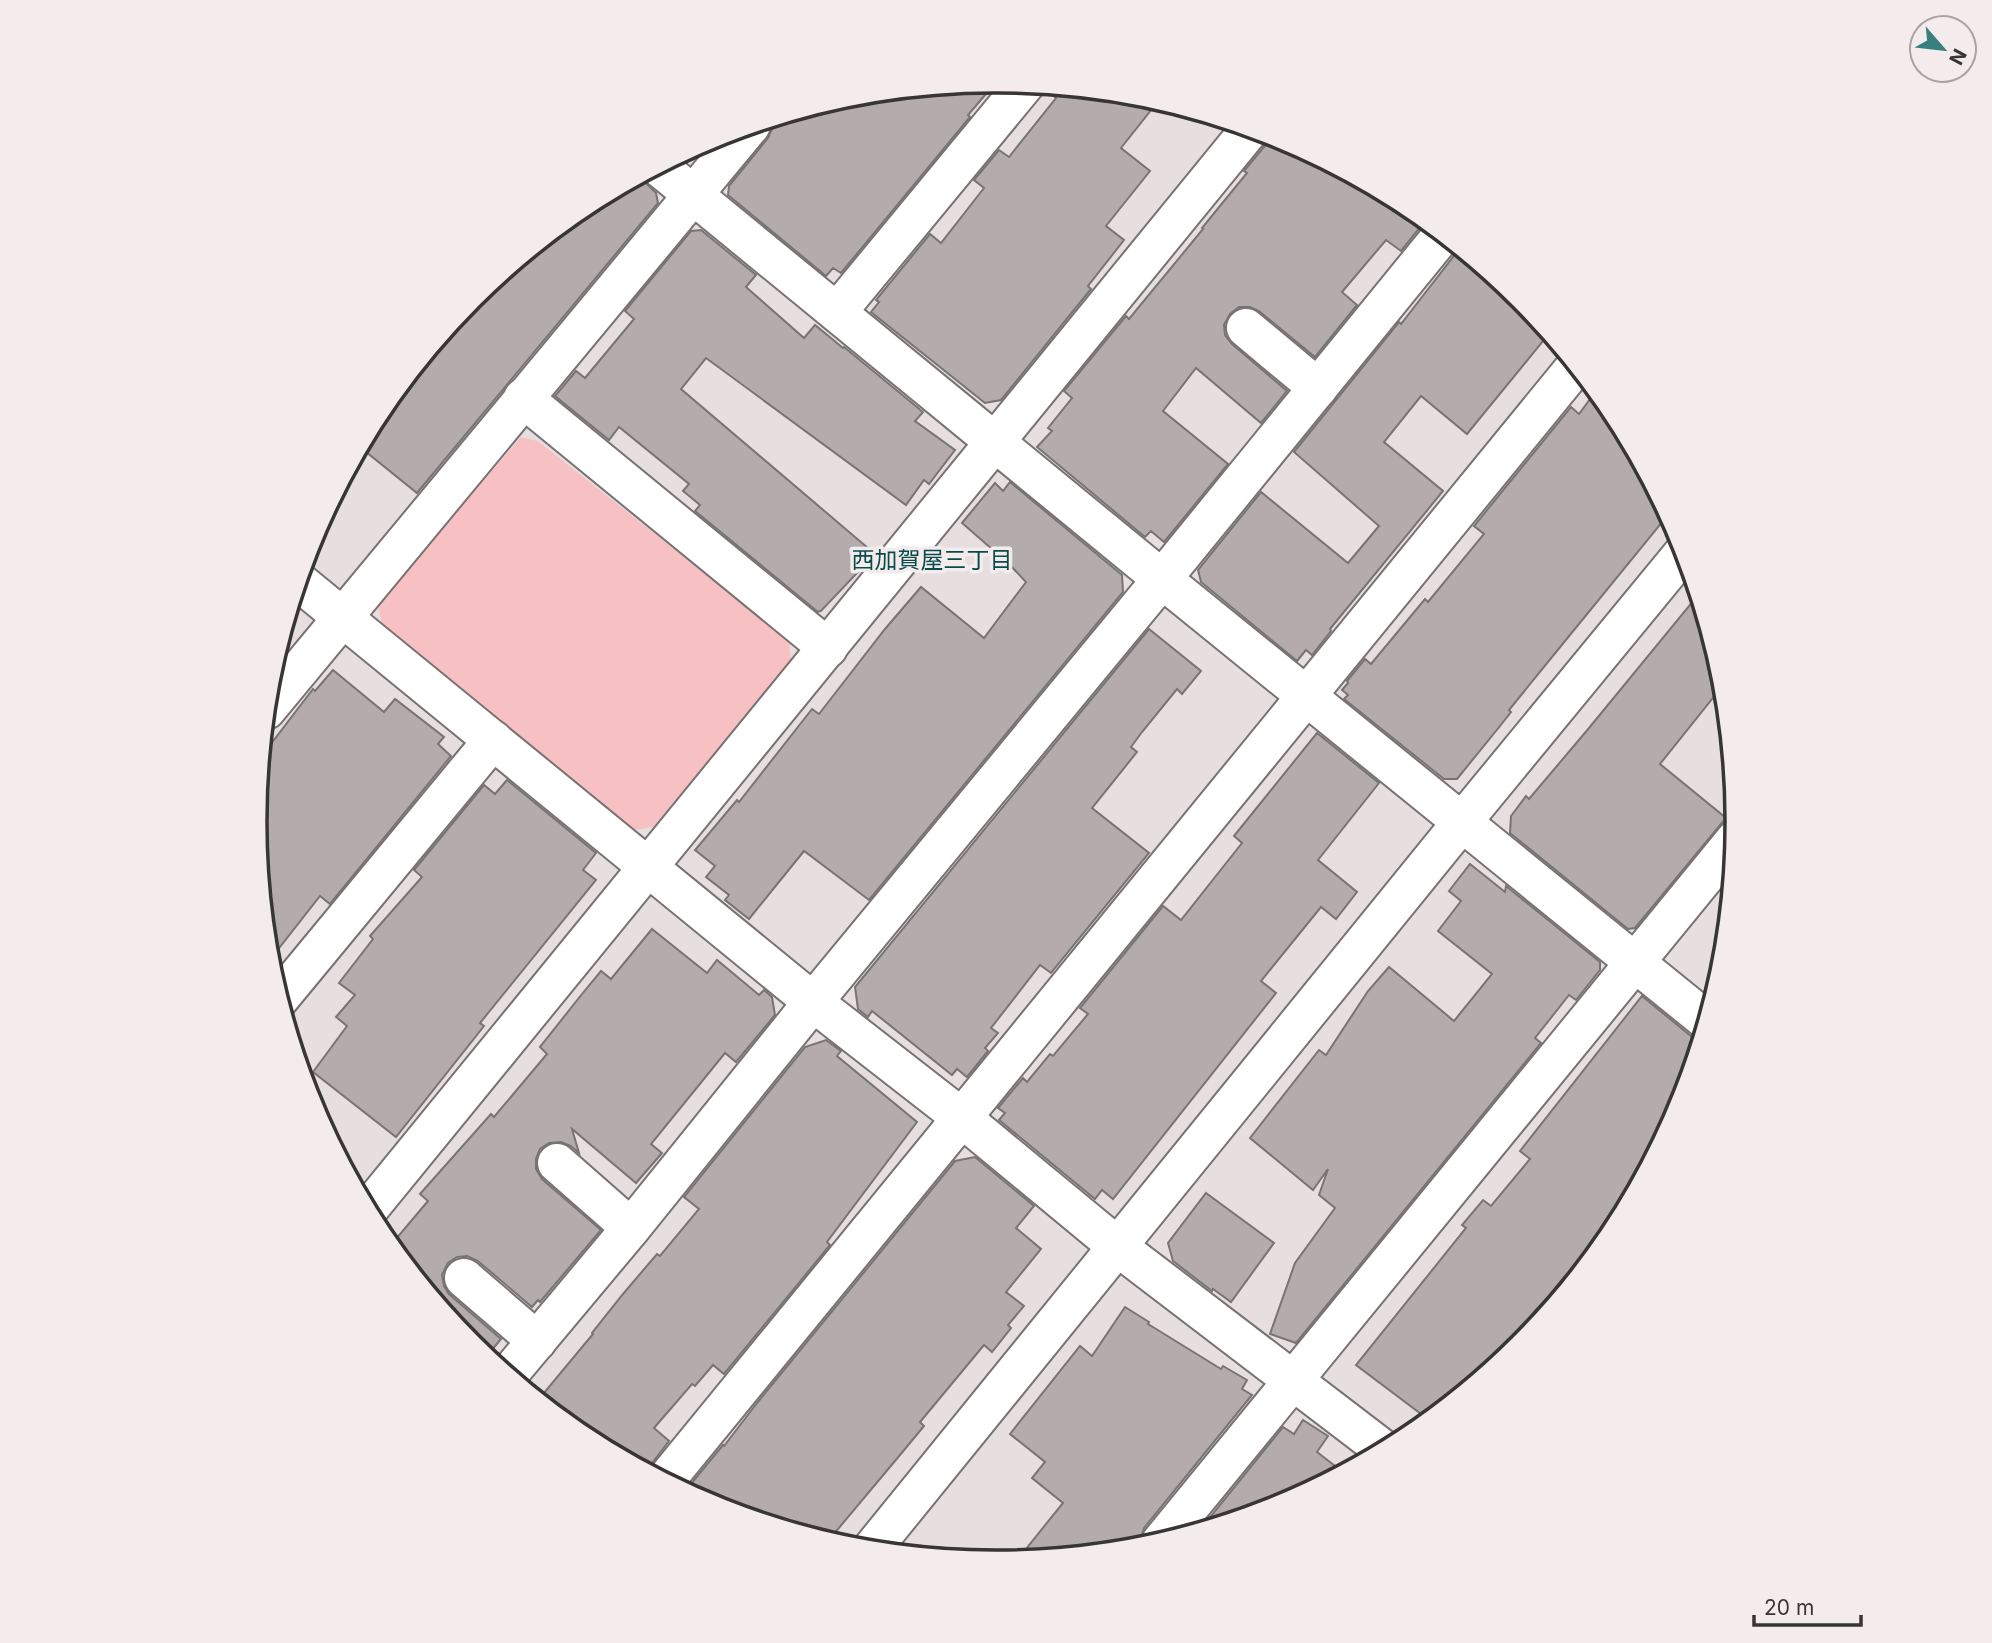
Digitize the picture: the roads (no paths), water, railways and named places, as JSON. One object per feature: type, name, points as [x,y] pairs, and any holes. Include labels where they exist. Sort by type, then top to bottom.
[{"type":"street","points":[[837,313],[1017,93]]},
{"type":"street","points":[[375,1202],[1244,136]]},
{"type":"street","points":[[278,695],[739,140]]},
{"type":"street","points":[[666,172],[1699,1014]]},
{"type":"street","points":[[514,1368],[1437,241]]},
{"type":"street","points":[[1246,328],[1318,388]]},
{"type":"street","points":[[671,1474],[1570,373]]},
{"type":"street","points":[[523,398],[828,648]]},
{"type":"street","points":[[879,1540],[1676,562]]},
{"type":"street","points":[[306,587],[813,1002],[962,1118],[1118,1247],[1375,1443]]},
{"type":"street","points":[[287,989],[493,740]]},
{"type":"street","points":[[1173,1528],[1724,854]]},
{"type":"street","points":[[557,1163],[631,1228]]},
{"type":"street","points":[[464,1278],[537,1341]]},
{"type":"district","name":"西加賀屋三丁目","points":[[932,560]]}]
